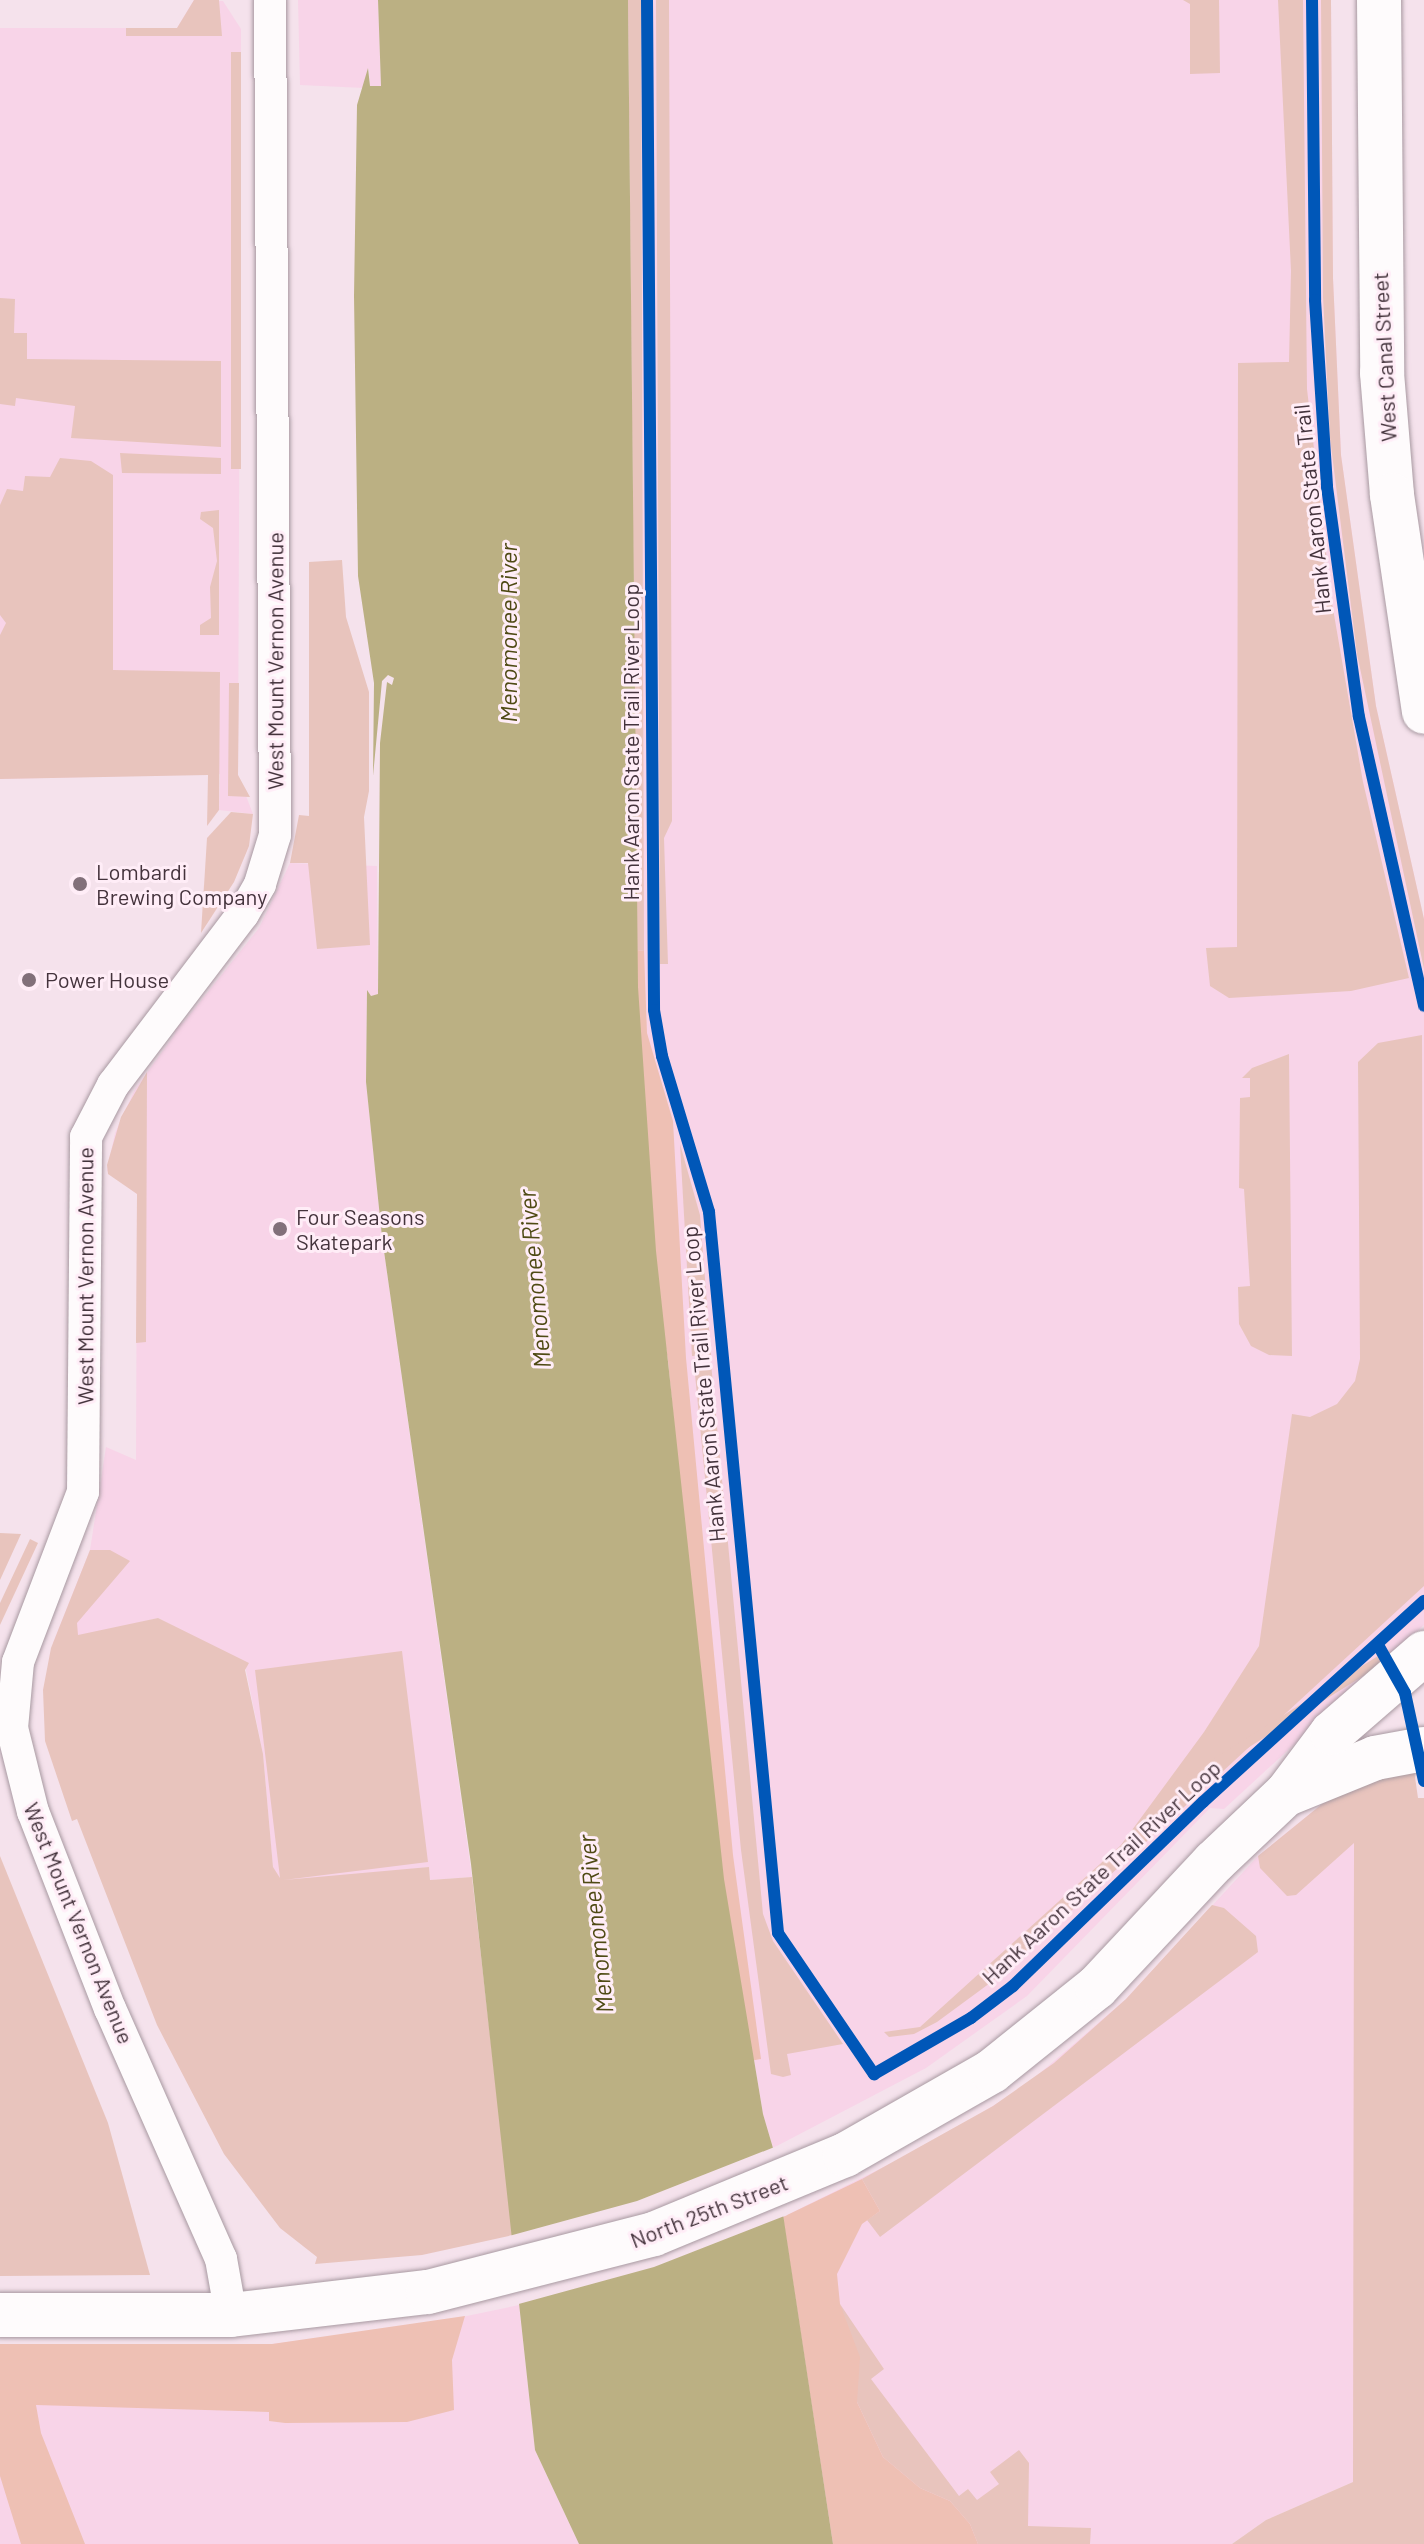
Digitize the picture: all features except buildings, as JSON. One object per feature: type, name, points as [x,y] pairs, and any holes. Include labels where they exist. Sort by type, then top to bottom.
[{"type":"street","name":"West Mount Vernon Avenue","points":[[231,2315],[221,2259],[105,1995],[33,1812],[12,1728],[18,1662],[83,1492],[86,1137],[113,1085],[243,914],[260,884],[275,835],[270,0]]},
{"type":"street","name":"West Canal Street","points":[[1379,0],[1382,373],[1397,540],[1424,712]]},
{"type":"street","name":"North 25th Street","points":[[0,2315],[231,2315],[428,2292],[654,2234],[845,2155],[955,2095],[1048,2030],[1097,1987],[1214,1862],[1287,1793],[1332,1733],[1424,1653]]},
{"type":"street","name":"North 25th Street","points":[[1287,1793],[1375,1758],[1424,1749]]},
{"type":"shaded area","points":[[194,0],[223,1],[241,29],[238,775],[253,814],[219,810],[220,774],[0,779],[0,28],[177,28]]},
{"type":"shaded area","points":[[194,0],[219,0],[222,36],[126,36],[126,28],[177,28]]},
{"type":"shaded area","points":[[298,0],[378,0],[381,86],[370,86],[369,68],[364,88],[300,85]]},
{"type":"shaded area","points":[[628,0],[1331,0],[1333,278],[1341,455],[1376,706],[1424,919],[1424,1625],[1224,1809],[1210,1808],[1027,1996],[926,2068],[773,2148],[763,2114],[724,1879],[638,987]]},
{"type":"shaded area","points":[[628,0],[641,0],[644,951],[637,950]]},
{"type":"shaded area","points":[[656,0],[669,0],[672,821],[664,838],[668,964],[660,964]]},
{"type":"shaded area","points":[[1183,0],[1219,0],[1220,73],[1190,74],[1190,4]]},
{"type":"shaded area","points":[[1278,0],[1303,0],[1307,389],[1332,603],[1363,782],[1409,978],[1351,991],[1229,998],[1210,986],[1206,948],[1237,947],[1238,363],[1289,362],[1291,271]]},
{"type":"shaded area","points":[[1321,0],[1331,0],[1333,278],[1341,455],[1376,706],[1424,919],[1424,969],[1357,654],[1330,438],[1323,297]]},
{"type":"shaded area","points":[[231,52],[241,52],[241,469],[231,469]]},
{"type":"shaded area","points":[[0,298],[15,299],[14,333],[27,333],[27,359],[221,361],[221,447],[71,438],[75,406],[16,398],[15,406],[0,404]]},
{"type":"shaded area","points":[[120,453],[221,458],[221,474],[122,473]]},
{"type":"shaded area","points":[[60,458],[91,461],[113,475],[113,670],[220,672],[219,810],[207,826],[208,775],[0,779],[0,635],[6,623],[0,615],[0,505],[7,489],[23,491],[25,476],[50,477]]},
{"type":"shaded area","points":[[219,510],[219,635],[200,635],[200,625],[211,618],[210,587],[217,561],[213,528],[200,519],[201,512]]},
{"type":"shaded area","points":[[342,560],[346,617],[369,692],[369,791],[364,817],[370,945],[317,949],[308,863],[290,863],[299,815],[309,816],[309,562]]},
{"type":"shaded area","points":[[229,683],[239,683],[238,775],[250,797],[228,796]]},
{"type":"shaded area","points":[[231,812],[253,814],[249,846],[234,882],[201,933],[207,838]]},
{"type":"shaded area","points":[[290,863],[377,866],[378,994],[371,996],[367,991],[366,1082],[382,1237],[472,1877],[430,1880],[429,1867],[293,1883],[281,1880],[273,1868],[263,1754],[245,1665],[158,1618],[53,1643],[90,1550],[106,1447],[136,1460],[137,1194],[107,1171],[115,1133],[135,1089],[175,1034],[174,1024],[183,1023],[259,928]]},
{"type":"shaded area","points":[[637,950],[644,951],[647,1033],[673,1121],[686,1358],[733,1855],[761,2059],[744,2062],[735,2058],[668,1361],[621,1054],[630,956]]},
{"type":"shaded area","points":[[1422,1035],[1424,1586],[1005,1972],[937,2022],[914,2034],[889,2037],[884,2032],[920,2027],[1121,1845],[1204,1732],[1259,1646],[1292,1414],[1310,1417],[1337,1404],[1355,1381],[1360,1359],[1358,1062],[1378,1043]]},
{"type":"shaded area","points":[[1289,1054],[1292,1356],[1269,1355],[1251,1346],[1239,1324],[1238,1287],[1250,1286],[1244,1189],[1239,1188],[1240,1098],[1250,1097],[1250,1078],[1242,1078],[1252,1068]]},
{"type":"shaded area","points":[[147,1072],[146,1342],[136,1343],[137,1194],[108,1174],[107,1165],[121,1117]]},
{"type":"shaded area","points":[[680,1144],[700,1215],[711,1355],[692,1356]]},
{"type":"shaded area","points":[[711,1363],[763,1914],[773,1941],[843,2044],[787,2054],[791,2075],[783,2077],[771,2074],[741,1850],[694,1364]]},
{"type":"shaded area","points":[[0,1533],[21,1534],[0,1580]]},
{"type":"shaded area","points":[[30,1539],[38,1543],[0,1625],[0,1603]]},
{"type":"shaded area","points":[[90,1550],[110,1550],[130,1561],[77,1623],[78,1635],[158,1618],[249,1663],[245,1670],[263,1754],[273,1867],[280,1878],[255,1670],[402,1651],[428,1862],[284,1880],[429,1867],[430,1880],[472,1877],[513,2235],[422,2255],[315,2264],[317,2257],[280,2228],[224,2154],[157,2025],[77,1819],[72,1821],[45,1741],[43,1690],[51,1648]]},
{"type":"shaded area","points":[[1378,1656],[1383,1664],[1190,1784],[1185,1776]]},
{"type":"shaded area","points":[[1414,1770],[1418,1798],[1424,1798],[1424,2544],[1232,2544],[1266,2520],[1353,2482],[1354,1843],[1296,1895],[1287,1896],[1260,1868],[1258,1856],[1322,1804],[1372,1781]]},
{"type":"shaded area","points":[[1372,1781],[1353,2482],[1266,2520],[1232,2544],[833,2544],[783,2217],[938,2140],[1025,2086],[1126,1999],[1258,1856],[1322,1804]]},
{"type":"shaded area","points":[[0,1856],[108,2123],[150,2275],[0,2276]]},
{"type":"shaded area","points":[[1212,1905],[1224,1908],[1256,1936],[1258,1952],[880,2237],[867,2220],[880,2211],[862,2179],[993,2106],[1054,2063],[1126,1999]]},
{"type":"shaded area","points":[[862,2179],[880,2211],[862,2224],[837,2274],[840,2304],[860,2357],[857,2402],[883,2457],[920,2488],[950,2501],[970,2524],[978,2544],[833,2544],[783,2217]]},
{"type":"shaded area","points":[[840,2304],[884,2369],[871,2379],[959,2496],[968,2489],[977,2500],[999,2484],[990,2472],[1019,2450],[1029,2463],[1028,2526],[1091,2528],[1090,2544],[978,2544],[970,2524],[950,2501],[920,2488],[883,2457],[857,2402]]},
{"type":"shaded area","points":[[519,2305],[535,2450],[579,2544],[0,2544],[0,2344],[272,2344],[433,2323]]},
{"type":"shaded area","points":[[465,2316],[452,2360],[454,2410],[407,2422],[285,2423],[269,2421],[269,2412],[36,2405],[41,2433],[85,2544],[21,2544],[0,2476],[0,2344],[272,2344]]},
{"type":"water","name":"Menomonee River","points":[[378,0],[628,0],[638,987],[656,1251],[724,1879],[763,2114],[773,2148],[833,2544],[579,2544],[535,2450],[471,1864],[382,1237],[366,1082],[367,990],[371,996],[378,994],[380,743],[387,682],[392,685],[394,678],[388,675],[382,681],[373,776],[374,683],[358,576],[354,296],[357,105],[368,68],[370,86],[381,86]]},
{"type":"pier","points":[[777,2146],[787,2215],[654,2267],[515,2305],[509,2236],[637,2201]]},
{"type":"cycle path","name":"Hank Aaron State Trail River Loop","points":[[647,0],[654,1010],[662,1056],[709,1212],[778,1933],[874,2074],[971,2018],[1013,1986],[1203,1802],[1424,1601]]},
{"type":"cycle path","name":"Hank Aaron State Trail","points":[[1312,0],[1315,300],[1327,487],[1359,717],[1424,1006]]},
{"type":"cycle path","points":[[1378,1645],[1405,1693],[1424,1781]]},
{"type":"place","name":"Lombardi Brewing Company","points":[[80,884]]},
{"type":"place","name":"Power House","points":[[29,980]]},
{"type":"place","name":"Four Seasons Skatepark","points":[[280,1229]]}]
